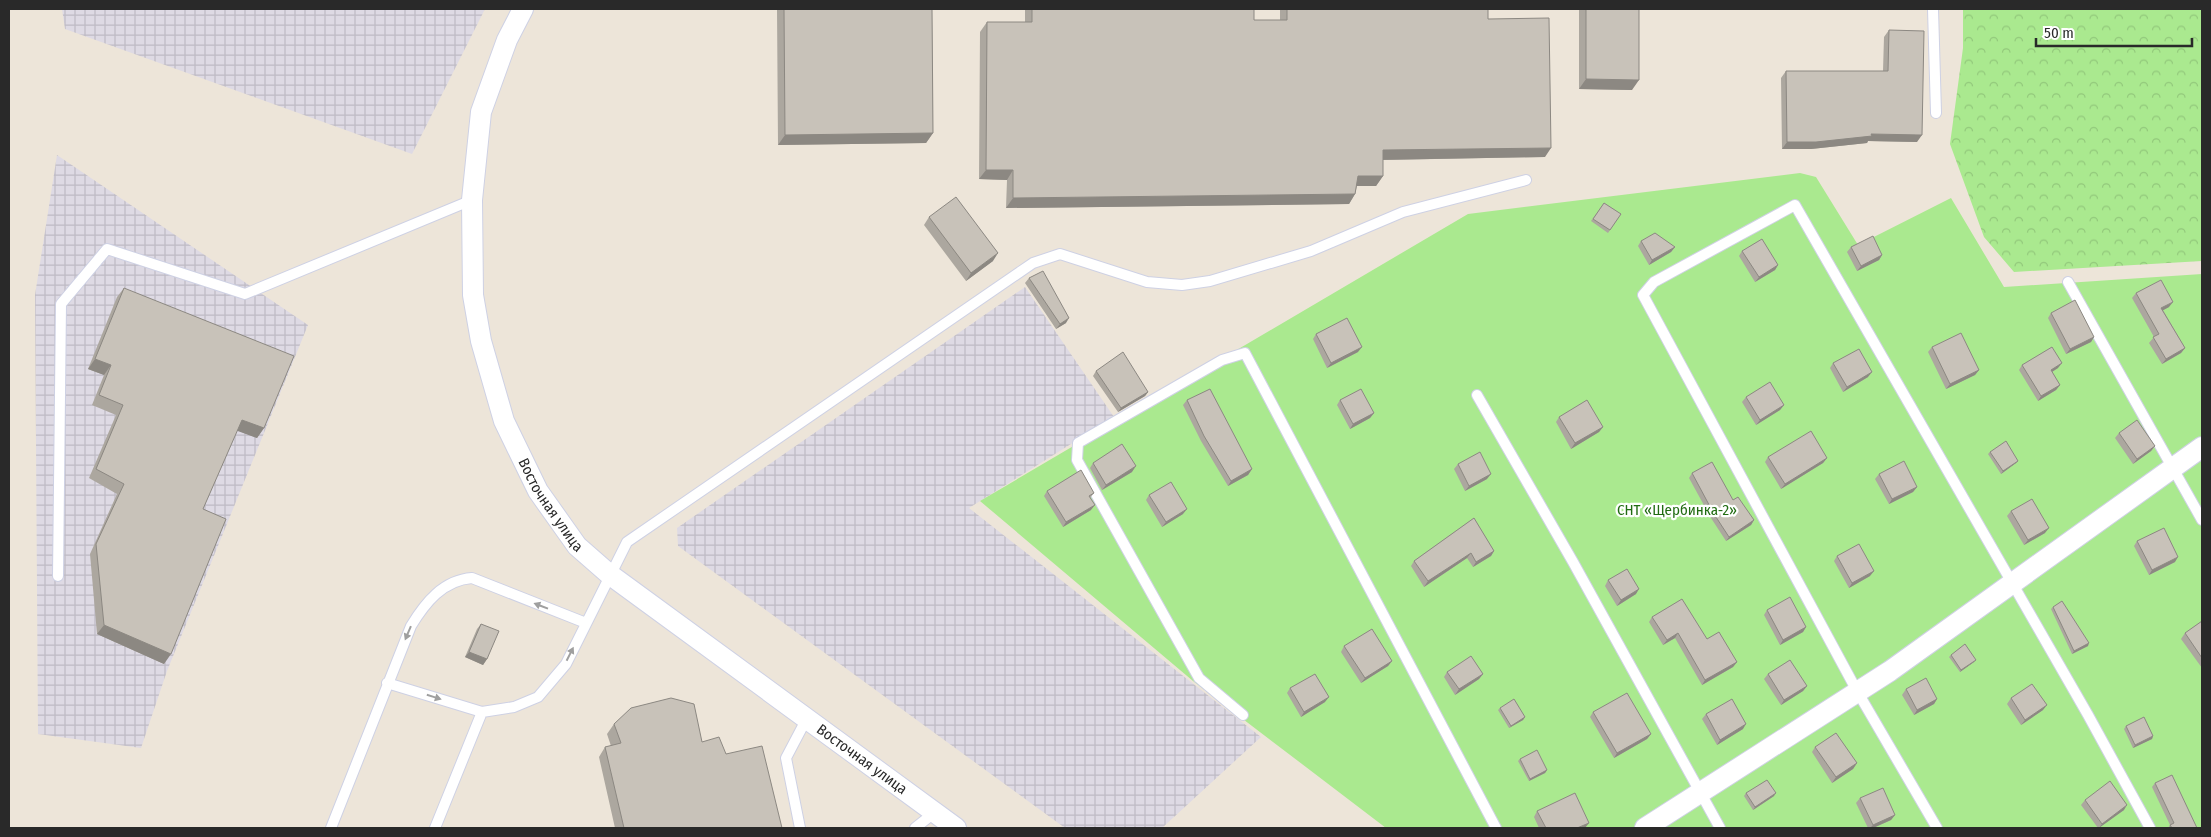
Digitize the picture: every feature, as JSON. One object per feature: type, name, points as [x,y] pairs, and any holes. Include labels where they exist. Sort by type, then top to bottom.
[{"type":"street","name":"Восточная улица","points":[[523,9],[507,40],[481,112],[472,200],[472,295],[480,341],[504,421],[538,491],[577,546],[609,574],[956,828]]},
{"type":"street","points":[[1645,828],[1858,691],[2012,584],[2202,447]]},
{"type":"lane","points":[[1933,9],[1936,113]]},
{"type":"lane","points":[[387,684],[482,712],[514,707],[538,698],[566,664],[626,542],[1033,263],[1060,254],[1147,282],[1182,285],[1210,281],[1311,251],[1403,212],[1526,180]]},
{"type":"lane","points":[[58,576],[60,304],[107,250],[245,294],[472,200]]},
{"type":"lane","points":[[1937,828],[1858,691],[1643,295],[1654,282],[1795,205],[2150,828]]},
{"type":"lane","points":[[2068,282],[2202,520]]},
{"type":"lane","points":[[1243,715],[1199,678],[1077,460],[1078,443],[1222,360],[1244,353],[1496,828]]},
{"type":"lane","points":[[1477,395],[1573,562],[1720,828]]},
{"type":"lane","points":[[331,828],[411,626],[423,607],[457,579],[472,578],[586,623]]},
{"type":"lane","points":[[435,828],[482,712]]},
{"type":"lane","points":[[800,828],[786,758],[806,720]]},
{"type":"lane","points":[[915,828],[934,813]]},
{"type":"shaded area","points":[[62,9],[485,9],[412,154],[65,29]]},
{"type":"shaded area","points":[[57,155],[308,325],[167,671],[141,748],[38,734],[35,295]]},
{"type":"shaded area","points":[[1025,287],[1114,417],[969,508],[1261,737],[1162,828],[1065,828],[678,546],[677,528]]},
{"type":"green space","points":[[1963,9],[2202,9],[2202,261],[2014,272],[1984,237],[1950,144],[1963,48]]},
{"type":"green space","name":"СНТ «Щербинка-2»","points":[[1800,173],[1816,177],[1858,245],[1951,198],[2004,287],[2202,274],[2202,828],[1386,828],[1193,681],[980,501],[1468,214]]},
{"type":"building","points":[[784,9],[932,9],[933,133],[785,135]]},
{"type":"building","points":[[1032,9],[1254,9],[1254,20],[1287,20],[1287,9],[1488,9],[1488,19],[1549,18],[1551,148],[1383,150],[1383,176],[1358,176],[1355,194],[1013,198],[1013,170],[986,170],[987,22],[1032,22]]},
{"type":"building","points":[[1586,9],[1639,9],[1639,80],[1586,79]]},
{"type":"building","points":[[1889,30],[1924,31],[1922,135],[1871,134],[1872,136],[1816,142],[1787,142],[1786,71],[1888,71]]},
{"type":"building","points":[[956,197],[998,253],[971,273],[929,217]]},
{"type":"building","points":[[1604,203],[1621,214],[1610,230],[1593,219]]},
{"type":"building","points":[[1655,233],[1675,247],[1652,260],[1641,241]]},
{"type":"building","points":[[1873,236],[1882,255],[1861,266],[1851,247]]},
{"type":"building","points":[[1762,239],[1778,265],[1759,277],[1742,251]]},
{"type":"building","points":[[1043,271],[1069,318],[1060,324],[1029,278]]},
{"type":"building","points":[[2161,280],[2173,302],[2161,308],[2185,348],[2166,359],[2153,337],[2159,334],[2136,293]]},
{"type":"building","points":[[124,288],[294,356],[264,428],[242,420],[203,509],[226,519],[171,654],[104,625],[96,544],[124,484],[96,469],[123,405],[99,395],[111,365],[95,359]]},
{"type":"building","points":[[2075,300],[2094,337],[2070,349],[2051,313]]},
{"type":"building","points":[[1347,318],[1362,347],[1331,363],[1316,334]]},
{"type":"building","points":[[1961,333],[1979,370],[1950,384],[1932,347]]},
{"type":"building","points":[[2052,347],[2062,363],[2051,370],[2060,385],[2041,396],[2022,365]]},
{"type":"building","points":[[1859,349],[1872,372],[1847,387],[1833,363]]},
{"type":"building","points":[[1123,352],[1148,392],[1121,408],[1096,371]]},
{"type":"building","points":[[1770,382],[1784,405],[1760,420],[1746,397]]},
{"type":"building","points":[[1210,389],[1252,469],[1231,481],[1204,436],[1187,400]]},
{"type":"building","points":[[1361,389],[1374,413],[1353,424],[1340,400]]},
{"type":"building","points":[[1587,400],[1603,427],[1575,443],[1559,417]]},
{"type":"building","points":[[2137,420],[2155,446],[2137,459],[2119,433]]},
{"type":"building","points":[[1811,431],[1827,458],[1785,484],[1768,457]]},
{"type":"building","points":[[2006,441],[2018,461],[2003,471],[1990,452]]},
{"type":"building","points":[[1122,444],[1136,466],[1106,485],[1093,463]]},
{"type":"building","points":[[1480,452],[1491,474],[1469,486],[1458,464]]},
{"type":"building","points":[[1904,461],[1917,487],[1892,499],[1879,474]]},
{"type":"building","points":[[1712,462],[1733,500],[1738,497],[1754,520],[1729,537],[1692,473]]},
{"type":"building","points":[[1081,470],[1094,493],[1089,496],[1095,505],[1066,522],[1047,491]]},
{"type":"building","points":[[1171,482],[1187,509],[1166,522],[1149,495]]},
{"type":"building","points":[[2032,499],[2049,528],[2028,540],[2011,511]]},
{"type":"building","points":[[1474,518],[1494,551],[1476,562],[1471,553],[1428,581],[1414,561]]},
{"type":"building","points":[[2164,528],[2178,557],[2152,570],[2137,541]]},
{"type":"building","points":[[1859,544],[1874,571],[1852,583],[1837,556]]},
{"type":"building","points":[[1627,569],[1639,589],[1621,600],[1608,580]]},
{"type":"building","points":[[1790,597],[1806,627],[1783,640],[1767,610]]},
{"type":"building","points":[[1682,599],[1707,639],[1719,632],[1737,662],[1705,680],[1678,633],[1667,640],[1652,617]]},
{"type":"building","points":[[2062,601],[2089,643],[2074,651],[2053,607]]},
{"type":"building","points":[[2202,621],[2202,658],[2185,633]]},
{"type":"building","points":[[481,624],[499,631],[487,659],[469,652]]},
{"type":"building","points":[[1372,629],[1392,661],[1365,678],[1344,646]]},
{"type":"building","points":[[1965,644],[1976,660],[1961,670],[1951,655]]},
{"type":"building","points":[[1471,656],[1483,674],[1459,689],[1447,672]]},
{"type":"building","points":[[1790,660],[1807,686],[1784,700],[1768,674]]},
{"type":"building","points":[[1315,674],[1329,697],[1304,712],[1290,688]]},
{"type":"building","points":[[1926,678],[1937,699],[1917,710],[1906,689]]},
{"type":"building","points":[[2032,684],[2047,705],[2025,720],[2011,698]]},
{"type":"building","points":[[1627,693],[1651,734],[1617,753],[1593,712]]},
{"type":"building","points":[[671,698],[694,704],[702,742],[719,737],[726,754],[762,746],[782,828],[624,828],[605,747],[621,743],[614,724],[631,708]]},
{"type":"building","points":[[1514,699],[1525,717],[1511,726],[1500,708]]},
{"type":"building","points":[[1732,699],[1746,724],[1720,740],[1706,714]]},
{"type":"building","points":[[2144,717],[2153,736],[2135,745],[2126,726]]},
{"type":"building","points":[[1836,733],[1857,763],[1836,777],[1815,747]]},
{"type":"building","points":[[1537,750],[1547,770],[1530,779],[1520,759]]},
{"type":"building","points":[[2172,775],[2197,828],[2172,828],[2170,825],[2174,823],[2155,783]]},
{"type":"building","points":[[1767,780],[1776,793],[1755,807],[1746,793]]},
{"type":"building","points":[[2110,781],[2127,805],[2102,824],[2085,800]]},
{"type":"building","points":[[1883,788],[1895,815],[1873,825],[1860,798]]},
{"type":"building","points":[[1575,793],[1589,823],[1577,828],[1546,828],[1537,811]]}]
